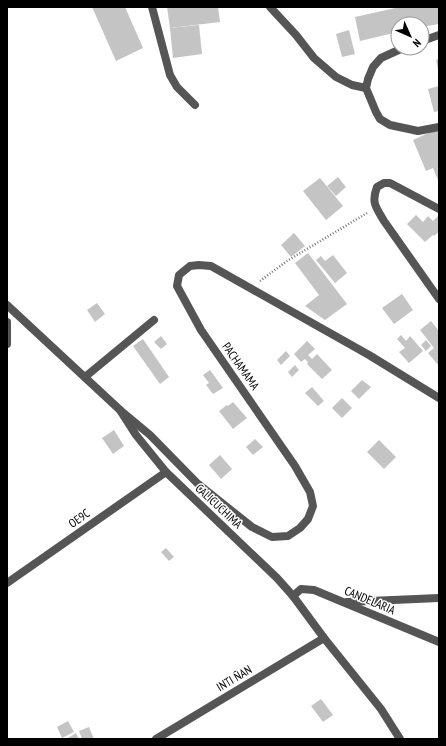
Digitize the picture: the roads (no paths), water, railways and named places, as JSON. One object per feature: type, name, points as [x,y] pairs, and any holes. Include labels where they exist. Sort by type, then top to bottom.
[{"type":"street","points":[[152,7],[170,75],[177,87],[195,105]]},
{"type":"street","points":[[270,7],[296,35],[314,58],[336,77],[352,85],[366,88]]},
{"type":"street","points":[[390,54],[381,58],[373,67],[366,88],[380,119],[390,124],[418,131],[439,127]]},
{"type":"street","points":[[439,209],[390,183],[384,183],[377,187],[373,197],[376,208],[439,299]]},
{"type":"street","name":"PACHAMAMA","points":[[120,410],[150,436],[198,484],[252,527],[272,537],[288,536],[300,528],[308,519],[313,506],[310,492],[295,466],[201,330],[177,286],[178,275],[190,266],[199,265],[211,266],[250,287],[369,355],[439,398]]},
{"type":"street","name":"CALICUCHIMA","points":[[7,305],[120,410],[136,435],[166,472],[272,573],[293,596],[324,638],[381,709],[400,739]]},
{"type":"street","points":[[85,377],[154,320]]},
{"type":"street","points":[[7,322],[7,344]]},
{"type":"street","name":"OE9C","points":[[7,583],[166,472]]},
{"type":"street","name":"CANDELARIA","points":[[293,596],[301,589],[307,588],[314,590],[439,642]]},
{"type":"street","points":[[344,602],[439,598]]},
{"type":"street","name":"INTI ÑAN","points":[[156,739],[324,638]]}]
